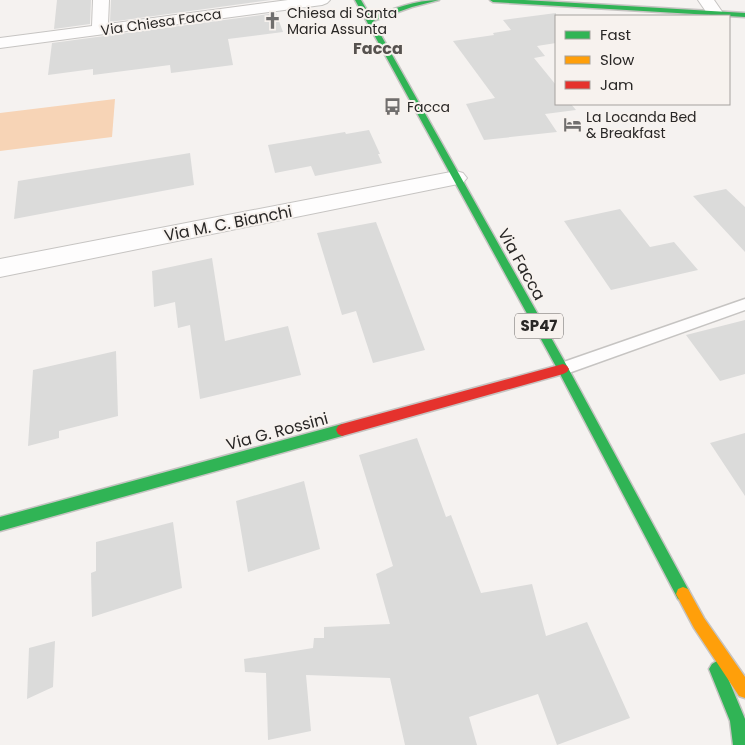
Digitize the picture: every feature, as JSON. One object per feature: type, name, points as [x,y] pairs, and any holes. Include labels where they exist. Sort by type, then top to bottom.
[{"type":"main road","name":"Via Facca","points":[[358,0],[562,369],[699,623],[745,690]]},
{"type":"main road","points":[[370,20],[410,5],[436,0]]},
{"type":"main road","points":[[493,0],[745,15]]},
{"type":"main road","name":"Via G. Rossini","points":[[0,524],[562,369]]},
{"type":"main road","name":"Via Facca","points":[[699,623],[738,721],[741,745]]},
{"type":"street","points":[[100,30],[101,0]]},
{"type":"street","name":"Via Chiesa Facca","points":[[0,43],[322,0]]},
{"type":"street","points":[[706,0],[716,13]]},
{"type":"street","name":"Via M. C. Bianchi","points":[[0,268],[456,178]]},
{"type":"lane","points":[[562,369],[745,304]]},
{"type":"shaded area","points":[[115,99],[112,137],[0,151],[0,113]]},
{"type":"building","points":[[57,0],[91,0],[90,24],[54,29]]},
{"type":"building","points":[[111,0],[271,0],[110,22]]},
{"type":"building","points":[[276,13],[283,32],[228,39],[233,65],[171,73],[170,65],[93,75],[93,69],[48,75],[52,43]]},
{"type":"building","points":[[556,13],[555,43],[537,46],[545,56],[534,58],[555,84],[555,105],[572,105],[576,110],[545,114],[557,132],[484,140],[466,104],[495,98],[453,41],[494,35],[493,33],[511,30],[503,20]]},
{"type":"building","points":[[369,130],[382,163],[315,176],[311,166],[275,173],[268,145],[345,132],[346,134]]},
{"type":"building","points":[[190,153],[194,185],[14,219],[18,181]]},
{"type":"building","points":[[726,189],[745,207],[745,252],[693,196]]},
{"type":"building","points":[[620,209],[650,247],[674,242],[698,270],[611,290],[564,221]]},
{"type":"building","points":[[376,222],[425,350],[373,363],[356,311],[342,315],[317,233]]},
{"type":"building","points":[[212,258],[225,341],[288,326],[301,375],[200,399],[190,325],[178,328],[175,302],[154,307],[152,271]]},
{"type":"building","points":[[745,320],[745,374],[720,381],[686,335]]},
{"type":"building","points":[[116,351],[118,416],[59,431],[59,438],[28,446],[33,370]]},
{"type":"building","points":[[745,433],[745,496],[710,443]]},
{"type":"building","points":[[417,438],[446,517],[451,515],[481,593],[532,584],[546,636],[587,622],[630,718],[557,745],[538,694],[469,717],[477,745],[405,745],[390,678],[306,675],[311,731],[268,740],[266,673],[245,672],[244,659],[313,648],[314,638],[324,638],[324,627],[390,624],[376,574],[393,566],[359,455]]},
{"type":"building","points":[[304,481],[320,549],[248,572],[236,501]]},
{"type":"building","points":[[173,522],[182,588],[92,617],[91,573],[96,571],[96,542]]},
{"type":"building","points":[[55,641],[53,687],[27,699],[29,648]]},
{"type":"traffic: fast","points":[[358,0],[563,369],[683,594]]},
{"type":"traffic: fast","points":[[370,20],[410,5],[436,0]]},
{"type":"traffic: fast","points":[[493,0],[745,15]]},
{"type":"traffic: fast","points":[[0,524],[342,430]]},
{"type":"traffic: fast","points":[[717,669],[738,721],[741,745]]},
{"type":"traffic: slow","points":[[683,594],[699,623],[745,690]]},
{"type":"traffic: jam","points":[[342,430],[563,369]]},
{"type":"place","name":"Chiesa di Santa Maria Assunta","points":[[273,21]]},
{"type":"place","name":"Facca","points":[[393,107]]},
{"type":"place","name":"La Locanda Bed & Breakfast","points":[[572,125]]},
{"type":"district","name":"Facca","points":[[378,48]]}]
